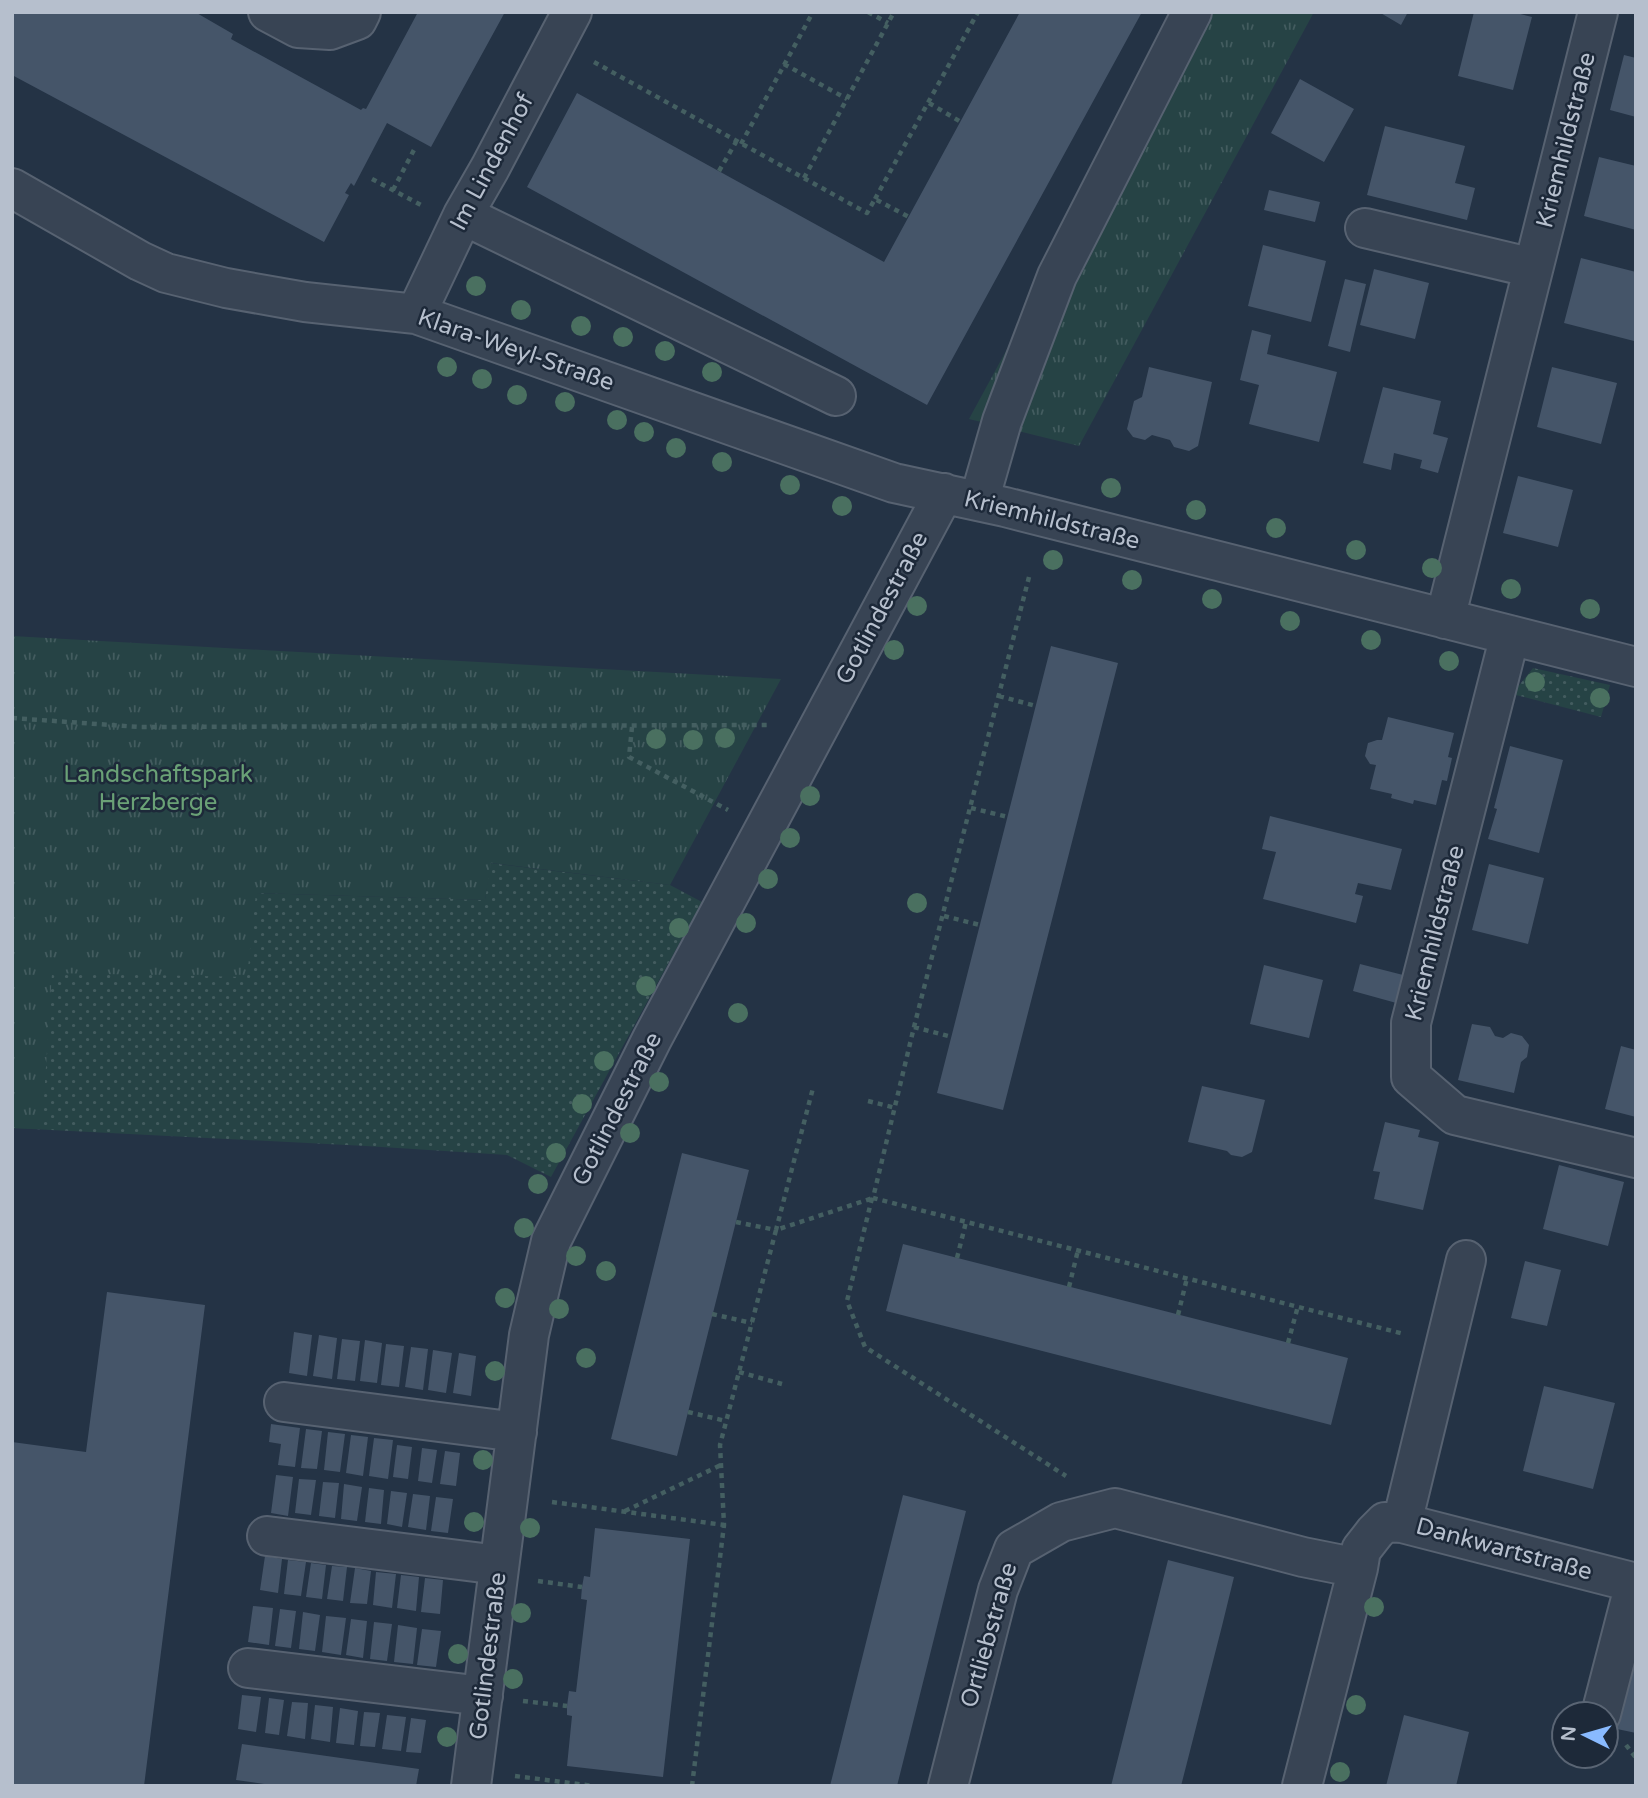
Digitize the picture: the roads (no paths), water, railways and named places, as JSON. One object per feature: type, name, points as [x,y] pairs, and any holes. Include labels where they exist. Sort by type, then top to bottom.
[{"type":"street","points":[[268,12],[298,29],[330,30],[357,20],[361,12]]},
{"type":"street","name":"Im Lindenhof","points":[[416,314],[461,220],[572,12]]},
{"type":"street","name":"Gotlindestraße","points":[[471,1786],[501,1698],[499,1565],[529,1335],[551,1241],[658,1028],[962,497],[1002,421],[1057,276],[1192,12]]},
{"type":"street","name":"Kriemhildstraße","points":[[1445,619],[1598,12]]},
{"type":"street","name":"Klara-Weyl-Straße","points":[[12,188],[166,273],[226,288],[305,302],[416,314],[894,483],[962,497]]},
{"type":"street","points":[[461,220],[836,396]]},
{"type":"street","points":[[1365,228],[1533,268]]},
{"type":"street","name":"Kriemhildstraße","points":[[962,497],[1636,667]]},
{"type":"street","name":"Kriemhildstraße","points":[[1510,635],[1411,1023],[1411,1077],[1455,1115],[1636,1158]]},
{"type":"street","points":[[1303,1786],[1361,1550],[1388,1527],[1445,1345],[1465,1260]]},
{"type":"street","points":[[285,1402],[517,1432]]},
{"type":"street","name":"Ortliebstraße","points":[[948,1786],[998,1590],[1014,1549],[1062,1522],[1115,1508],[1303,1557],[1358,1568]]},
{"type":"street","name":"Dankwartstraße","points":[[1388,1527],[1636,1583]]},
{"type":"street","points":[[267,1536],[499,1565]]},
{"type":"street","points":[[1605,1700],[1636,1583]]},
{"type":"street","points":[[247,1668],[501,1698]]},
{"type":"park label","name":"Landschaftspark Herzberge","points":[[158,788]]}]
